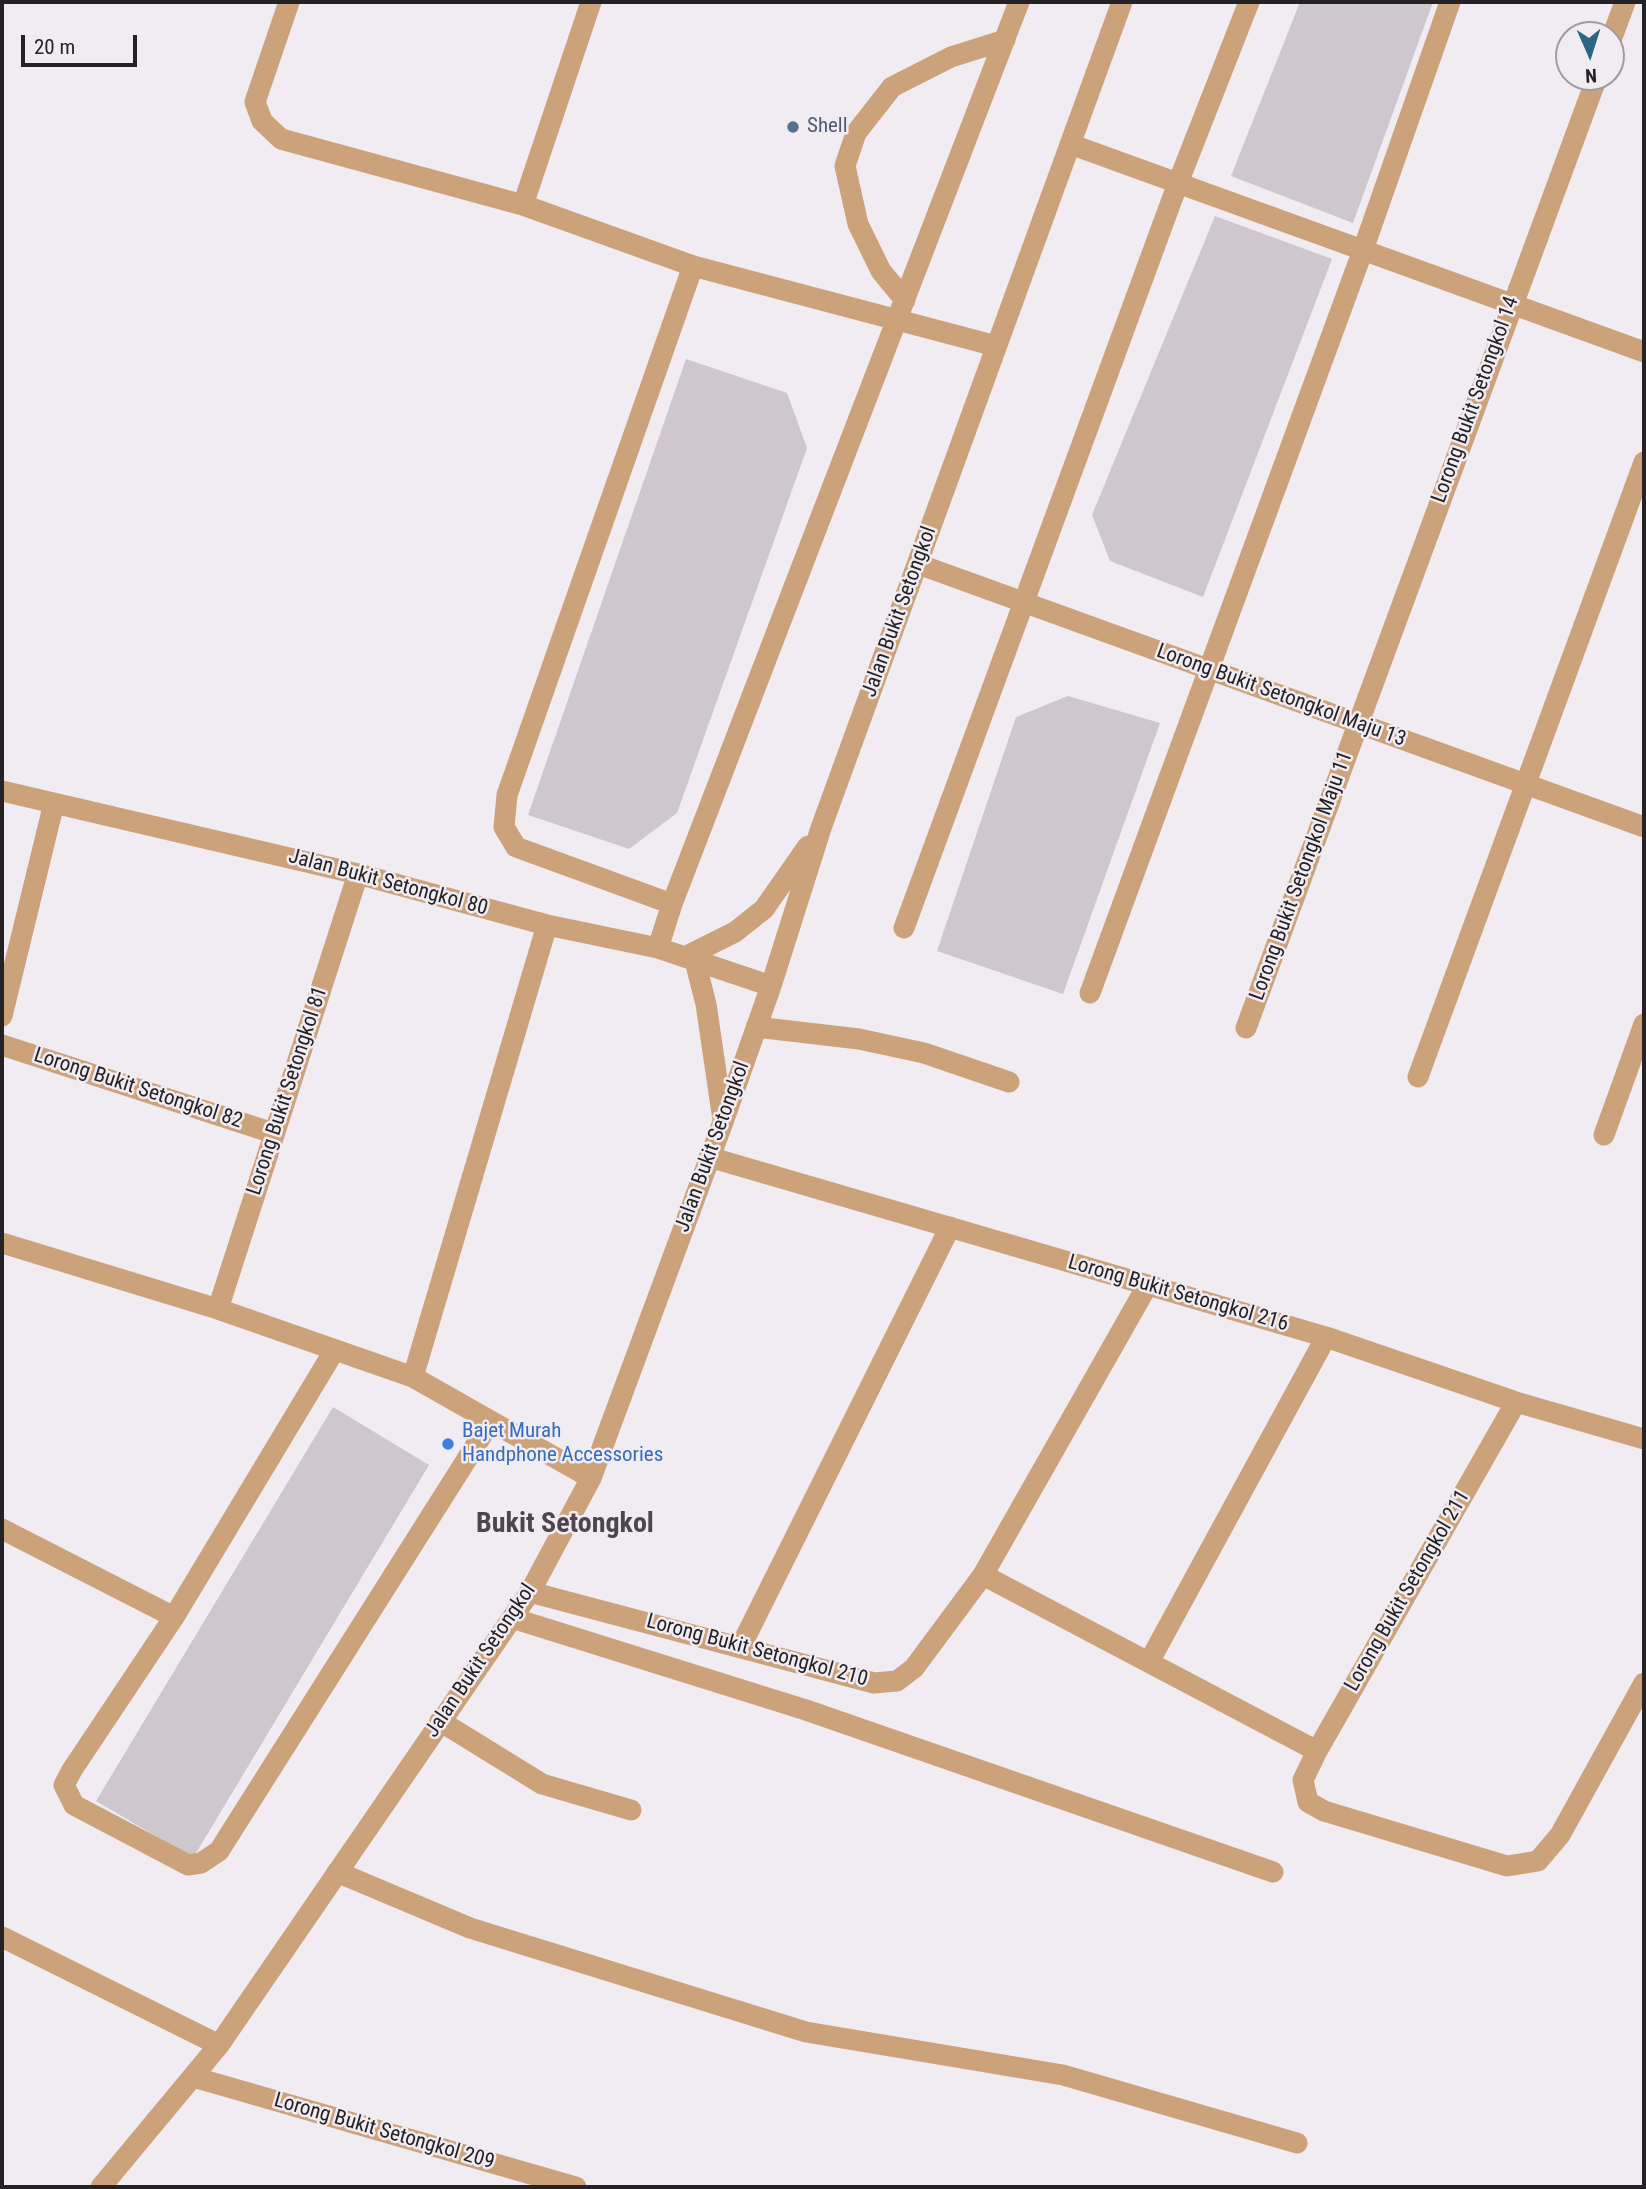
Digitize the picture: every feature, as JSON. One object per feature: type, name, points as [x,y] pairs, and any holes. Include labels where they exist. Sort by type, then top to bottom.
[{"type":"street","points":[[289,2],[256,102],[262,121],[281,139],[523,205],[693,266],[996,346]]},
{"type":"street","points":[[523,205],[591,2]]},
{"type":"street","name":"Jalan Bukit Setongkol","points":[[101,2187],[219,2045],[530,1591],[591,1478],[723,1122],[771,986],[821,828],[1122,2]]},
{"type":"street","points":[[904,928],[1178,183],[1249,2]]},
{"type":"street","points":[[1090,993],[1363,250],[1450,2]]},
{"type":"street","points":[[1618,21],[1626,2]]},
{"type":"street","points":[[658,948],[672,904],[1017,3]]},
{"type":"street","points":[[905,300],[881,271],[858,224],[845,166],[856,133],[892,87],[951,57],[1005,40]]},
{"type":"street","name":"Lorong Bukit Setongkol 14","points":[[1357,724],[1592,91]]},
{"type":"street","points":[[1070,144],[1644,352]]},
{"type":"street","points":[[672,904],[516,847],[504,827],[507,795],[693,266]]},
{"type":"street","points":[[1418,1077],[1644,462]]},
{"type":"street","name":"Lorong Bukit Setongkol Maju 13","points":[[918,564],[1644,827]]},
{"type":"street","name":"Lorong Bukit Setongkol Maju 11","points":[[1246,1028],[1357,724]]},
{"type":"street","name":"Jalan Bukit Setongkol 80","points":[[2,791],[358,874],[547,925],[658,948],[771,986]]},
{"type":"street","points":[[2,1016],[54,803]]},
{"type":"street","points":[[723,1122],[706,1004],[690,959],[735,932],[764,909],[821,828]]},
{"type":"street","name":"Lorong Bukit Setongkol 81","points":[[218,1309],[358,874]]},
{"type":"street","points":[[413,1377],[547,925]]},
{"type":"street","points":[[1604,1135],[1644,1024]]},
{"type":"street","points":[[756,1027],[859,1039],[924,1053],[1009,1082]]},
{"type":"street","name":"Lorong Bukit Setongkol 82","points":[[2,1045],[273,1133]]},
{"type":"street","name":"Lorong Bukit Setongkol 216","points":[[709,1157],[1326,1337],[1516,1402],[1644,1439]]},
{"type":"street","points":[[741,1646],[950,1227]]},
{"type":"street","points":[[2,1243],[218,1309],[413,1377],[591,1478]]},
{"type":"street","name":"Lorong Bukit Setongkol 210","points":[[530,1591],[874,1683],[897,1681],[914,1668],[983,1575],[1147,1286]]},
{"type":"street","points":[[1149,1662],[1326,1337]]},
{"type":"street","points":[[334,1351],[174,1617],[64,1786],[74,1805],[188,1865],[201,1863],[219,1851],[491,1422]]},
{"type":"street","name":"Lorong Bukit Setongkol 211","points":[[1516,1402],[1317,1751],[1303,1780],[1308,1802],[1324,1811],[1507,1866],[1538,1861],[1560,1835],[1644,1683]]},
{"type":"street","points":[[2,1529],[174,1617]]},
{"type":"street","points":[[983,1575],[1317,1751]]},
{"type":"street","points":[[512,1618],[806,1710],[1273,1872]]},
{"type":"street","points":[[440,1721],[542,1784],[631,1810]]},
{"type":"street","points":[[337,1872],[470,1928],[806,2032],[1063,2075],[1297,2143]]},
{"type":"street","points":[[2,1937],[219,2045]]},
{"type":"street","name":"Lorong Bukit Setongkol 209","points":[[193,2077],[576,2187]]},
{"type":"building","points":[[1300,2],[1433,2],[1353,223],[1231,176]]},
{"type":"building","points":[[1215,216],[1332,259],[1203,597],[1110,561],[1092,515]]},
{"type":"building","points":[[686,359],[787,393],[807,448],[677,813],[629,849],[528,815]]},
{"type":"building","points":[[1068,696],[1160,723],[1063,994],[937,951],[1016,717]]},
{"type":"building","points":[[333,1407],[429,1465],[193,1858],[96,1801]]},
{"type":"place","name":"Shell","points":[[793,127]]},
{"type":"place","name":"Bajet Murah Handphone Accessories","points":[[448,1444]]},
{"type":"district","name":"Bukit Setongkol","points":[[565,1525]]}]
